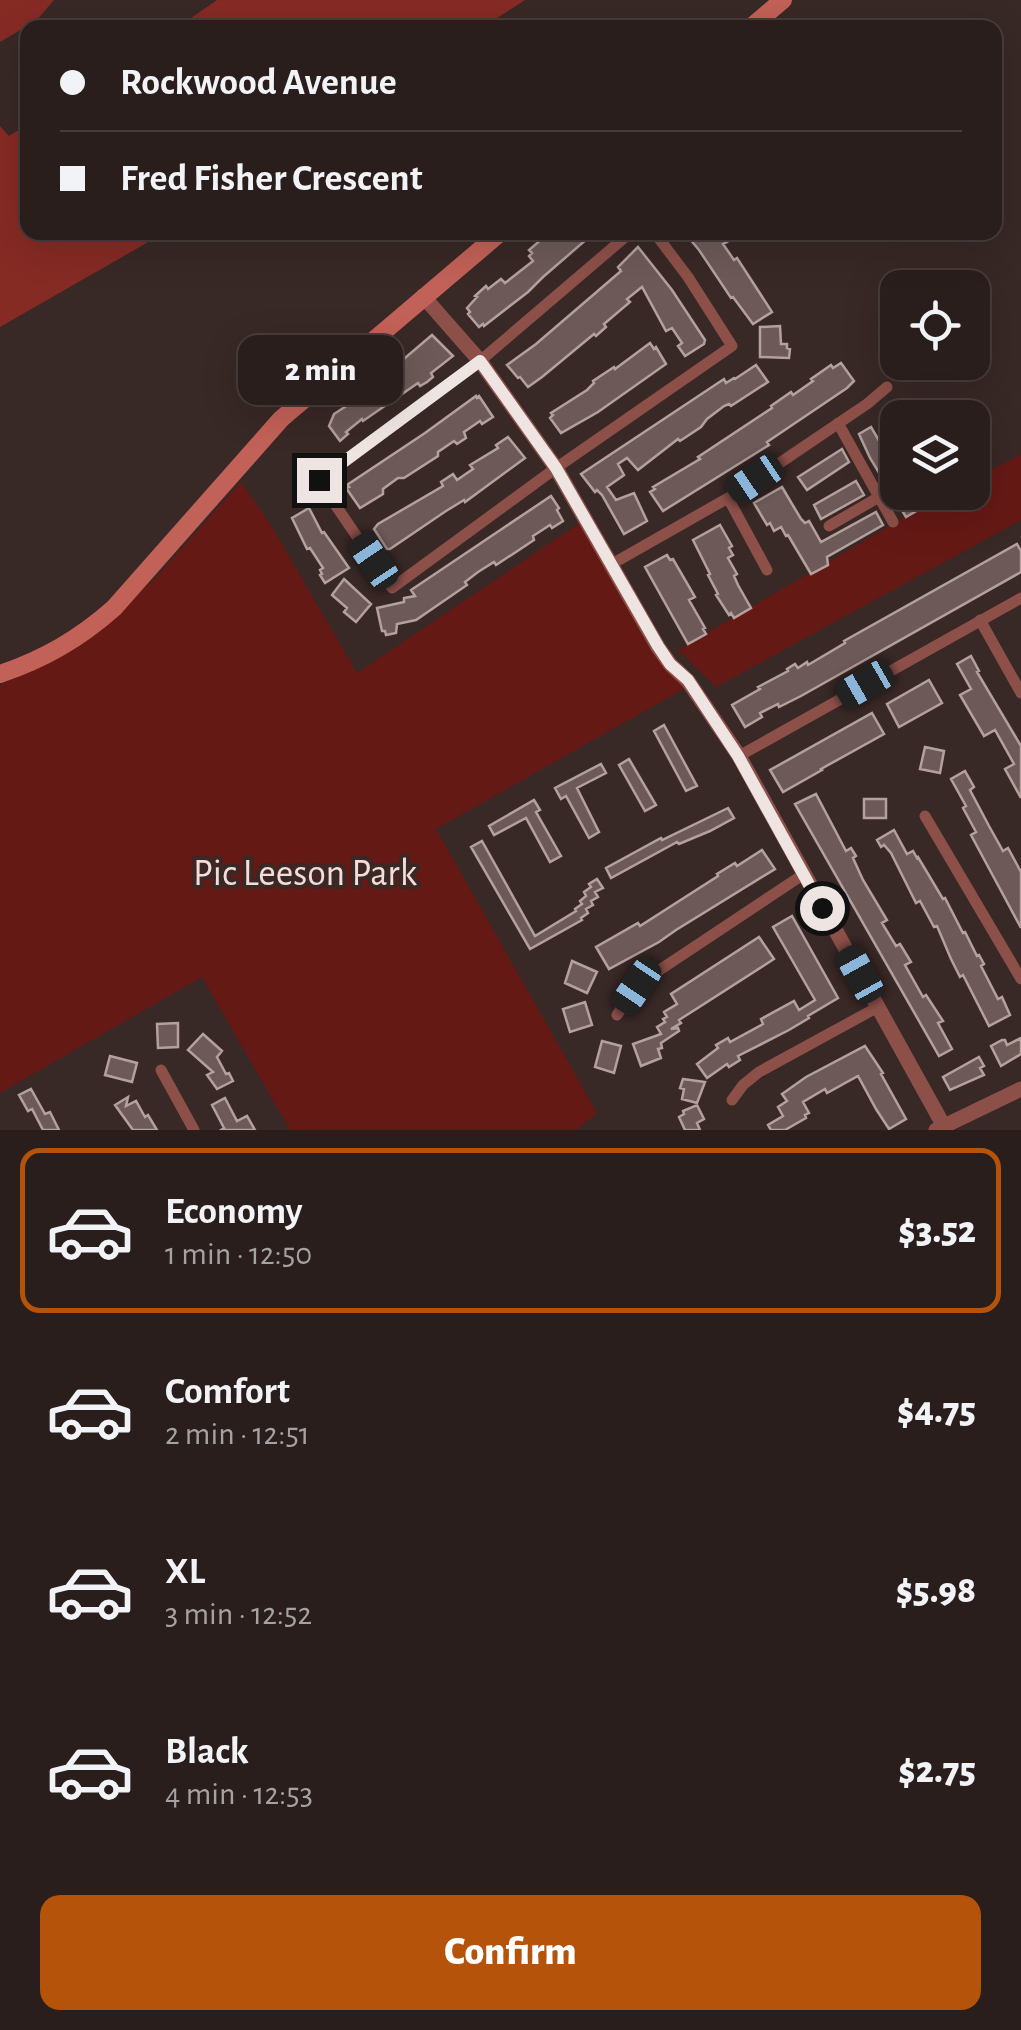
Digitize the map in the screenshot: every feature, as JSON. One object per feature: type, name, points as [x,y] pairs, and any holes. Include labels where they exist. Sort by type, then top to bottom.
[{"type":"main road","points":[[759,20],[783,0]]},
{"type":"main road","points":[[0,674],[65,646],[102,618],[282,419],[491,240]]},
{"type":"street","points":[[622,240],[480,361],[319,480],[392,588],[732,346],[660,240]]},
{"type":"street","points":[[424,296],[480,361],[556,468],[658,646],[688,680],[738,756],[942,1129],[1021,1089]]},
{"type":"street","points":[[612,564],[728,498],[887,388]]},
{"type":"street","points":[[838,423],[892,522]]},
{"type":"street","points":[[829,526],[879,497]]},
{"type":"street","points":[[728,498],[767,570]]},
{"type":"street","points":[[738,756],[1021,598]]},
{"type":"street","points":[[980,620],[1021,693]]},
{"type":"street","points":[[925,816],[1021,979]]},
{"type":"street","points":[[617,1015],[637,986],[804,874]]},
{"type":"street","points":[[732,1100],[759,1072],[878,1007]]},
{"type":"street","points":[[161,1070],[194,1130]]},
{"type":"green space","points":[[1021,454],[1021,520],[716,687],[678,650],[916,510],[990,510],[990,471]]},
{"type":"green space","name":"Pic Leeson Park","points":[[241,482],[269,522],[357,673],[587,518],[687,687],[436,829],[597,1113],[576,1130],[290,1130],[202,977],[0,1093],[0,686],[152,582]]},
{"type":"shaded area","points":[[0,0],[54,0],[37,20],[20,20],[20,30],[0,42]]},
{"type":"shaded area","points":[[217,0],[525,0],[494,20],[188,20]]},
{"type":"shaded area","points":[[0,126],[9,136],[20,129],[20,240],[152,240],[0,327]]},
{"type":"building","points":[[541,240],[586,240],[528,292],[479,327],[467,308],[486,286],[488,289],[501,279],[505,283],[533,261],[529,250]]},
{"type":"building","points":[[691,240],[726,240],[723,244],[734,260],[737,258],[772,312],[753,324]]},
{"type":"building","points":[[638,247],[672,290],[704,344],[685,356],[678,346],[682,343],[672,328],[666,331],[642,287],[596,336],[528,387],[507,365],[621,271],[618,267]]},
{"type":"building","points":[[780,326],[781,344],[790,349],[789,358],[760,357],[760,327]]},
{"type":"building","points":[[432,335],[453,356],[431,373],[433,377],[427,382],[420,386],[418,383],[362,419],[340,441],[329,426],[334,414],[371,390],[369,386],[384,371]]},
{"type":"building","points":[[650,343],[666,364],[561,433],[550,418],[551,413]]},
{"type":"building","points":[[841,363],[854,381],[847,388],[767,442],[769,445],[663,511],[650,492],[653,487],[700,459],[831,365],[833,368]]},
{"type":"building","points":[[756,365],[768,382],[731,406],[724,406],[701,427],[678,439],[638,470],[627,458],[618,464],[624,475],[607,487],[616,500],[634,493],[647,521],[624,534],[602,495],[581,474],[724,379],[726,383]]},
{"type":"building","points":[[476,396],[493,417],[482,424],[480,421],[464,432],[466,438],[457,444],[454,441],[360,508],[347,485]]},
{"type":"building","points":[[871,427],[880,442],[880,474],[870,458],[859,434]]},
{"type":"building","points":[[508,437],[525,458],[465,502],[387,549],[374,529],[378,524],[443,486],[441,482],[453,474],[457,480],[473,469],[470,465]]},
{"type":"building","points":[[842,449],[849,462],[807,490],[798,477]]},
{"type":"building","points":[[856,481],[864,495],[821,519],[814,505]]},
{"type":"building","points":[[782,487],[801,519],[809,521],[821,542],[876,512],[883,525],[827,557],[828,565],[811,574],[788,535],[781,527],[774,531],[770,523],[767,525],[754,503]]},
{"type":"building","points":[[551,496],[563,521],[533,536],[534,540],[496,565],[494,562],[478,572],[465,582],[467,585],[416,620],[397,624],[396,633],[386,635],[382,631],[377,608],[415,596],[411,590]]},
{"type":"building","points":[[309,508],[322,533],[349,568],[325,583],[320,575],[323,568],[307,549],[292,518]]},
{"type":"building","points":[[720,525],[732,546],[729,548],[733,555],[728,558],[737,574],[734,576],[751,608],[734,618],[716,595],[693,540]]},
{"type":"building","points":[[1017,544],[1021,572],[801,696],[760,713],[762,717],[745,727],[732,705],[758,687],[795,664],[798,668],[807,662],[808,665]]},
{"type":"building","points":[[667,555],[695,597],[689,600],[705,628],[706,634],[688,644],[645,567]]},
{"type":"building","points":[[344,579],[371,604],[356,622],[332,595]]},
{"type":"building","points":[[971,656],[1021,746],[1021,798],[1005,769],[1014,764],[995,730],[984,736],[960,695],[971,689],[957,664]]},
{"type":"building","points":[[929,680],[942,703],[899,727],[887,704]]},
{"type":"building","points":[[872,713],[884,734],[783,792],[770,770]]},
{"type":"building","points":[[664,725],[697,786],[686,791],[654,731]]},
{"type":"building","points":[[925,747],[944,751],[940,773],[920,769]]},
{"type":"building","points":[[629,759],[656,805],[645,811],[619,765]]},
{"type":"building","points":[[601,764],[606,773],[577,788],[599,832],[589,838],[566,796],[561,799],[555,788]]},
{"type":"building","points":[[965,771],[974,787],[970,790],[989,826],[1003,851],[1008,848],[1021,872],[1021,928],[971,835],[976,832],[951,779]]},
{"type":"building","points":[[816,794],[846,851],[851,848],[856,856],[853,858],[863,880],[887,920],[882,923],[911,962],[905,965],[923,997],[926,995],[943,1021],[938,1023],[952,1049],[939,1056],[795,804]]},
{"type":"building","points":[[864,799],[886,799],[886,818],[864,818]]},
{"type":"building","points":[[534,800],[540,810],[536,812],[561,856],[550,862],[526,818],[494,835],[489,826]]},
{"type":"building","points":[[728,808],[734,818],[677,842],[611,878],[606,868]]},
{"type":"building","points":[[894,830],[907,854],[913,851],[945,898],[1010,1015],[989,1026],[963,975],[960,977],[937,926],[934,927],[920,901],[916,903],[891,853],[877,840]]},
{"type":"building","points":[[482,841],[535,936],[576,911],[586,896],[584,892],[591,887],[589,884],[597,879],[603,888],[595,892],[598,897],[591,901],[593,905],[586,909],[588,913],[582,920],[530,949],[471,847]]},
{"type":"building","points":[[762,850],[775,869],[609,969],[596,947],[638,923],[640,926],[717,874]]},
{"type":"building","points":[[792,916],[838,998],[707,1078],[697,1064],[718,1048],[716,1045],[763,1024],[761,1019],[794,1001],[799,1010],[815,1000],[773,927]]},
{"type":"building","points":[[759,937],[774,959],[679,1020],[681,1023],[671,1029],[679,1031],[658,1049],[661,1058],[641,1066],[633,1044],[661,1034],[657,1027],[665,1022],[664,1012],[677,1004],[671,994]]},
{"type":"building","points":[[572,961],[597,972],[587,993],[565,983]]},
{"type":"building","points":[[585,1002],[592,1025],[570,1032],[563,1009]]},
{"type":"building","points":[[178,1023],[178,1047],[158,1048],[157,1024]]},
{"type":"building","points":[[203,1034],[222,1051],[217,1057],[233,1081],[217,1089],[207,1075],[213,1072],[188,1050]]},
{"type":"building","points":[[1021,1038],[1021,1054],[1001,1066],[991,1046],[1002,1040],[1007,1045]]},
{"type":"building","points":[[602,1041],[621,1046],[614,1073],[595,1067]]},
{"type":"building","points":[[865,1046],[906,1119],[889,1129],[858,1076],[803,1102],[809,1113],[806,1118],[785,1130],[771,1130],[768,1125],[783,1116],[778,1107],[787,1101],[782,1094]]},
{"type":"building","points":[[110,1056],[137,1063],[132,1082],[105,1075]]},
{"type":"building","points":[[979,1057],[984,1075],[950,1090],[943,1077]]},
{"type":"building","points":[[683,1079],[705,1082],[697,1103],[682,1099]]},
{"type":"building","points":[[31,1089],[59,1130],[43,1130],[32,1109],[28,1111],[19,1095]]},
{"type":"building","points":[[128,1097],[126,1106],[136,1101],[157,1130],[133,1130],[115,1105]]},
{"type":"building","points":[[225,1098],[237,1121],[247,1116],[255,1130],[221,1130],[224,1128],[212,1105]]},
{"type":"building","points":[[697,1105],[704,1119],[697,1123],[700,1130],[685,1130],[679,1117]]},
{"type":"route","points":[[319,480],[480,361],[556,468],[658,646],[688,680],[738,756],[822,908]]}]
